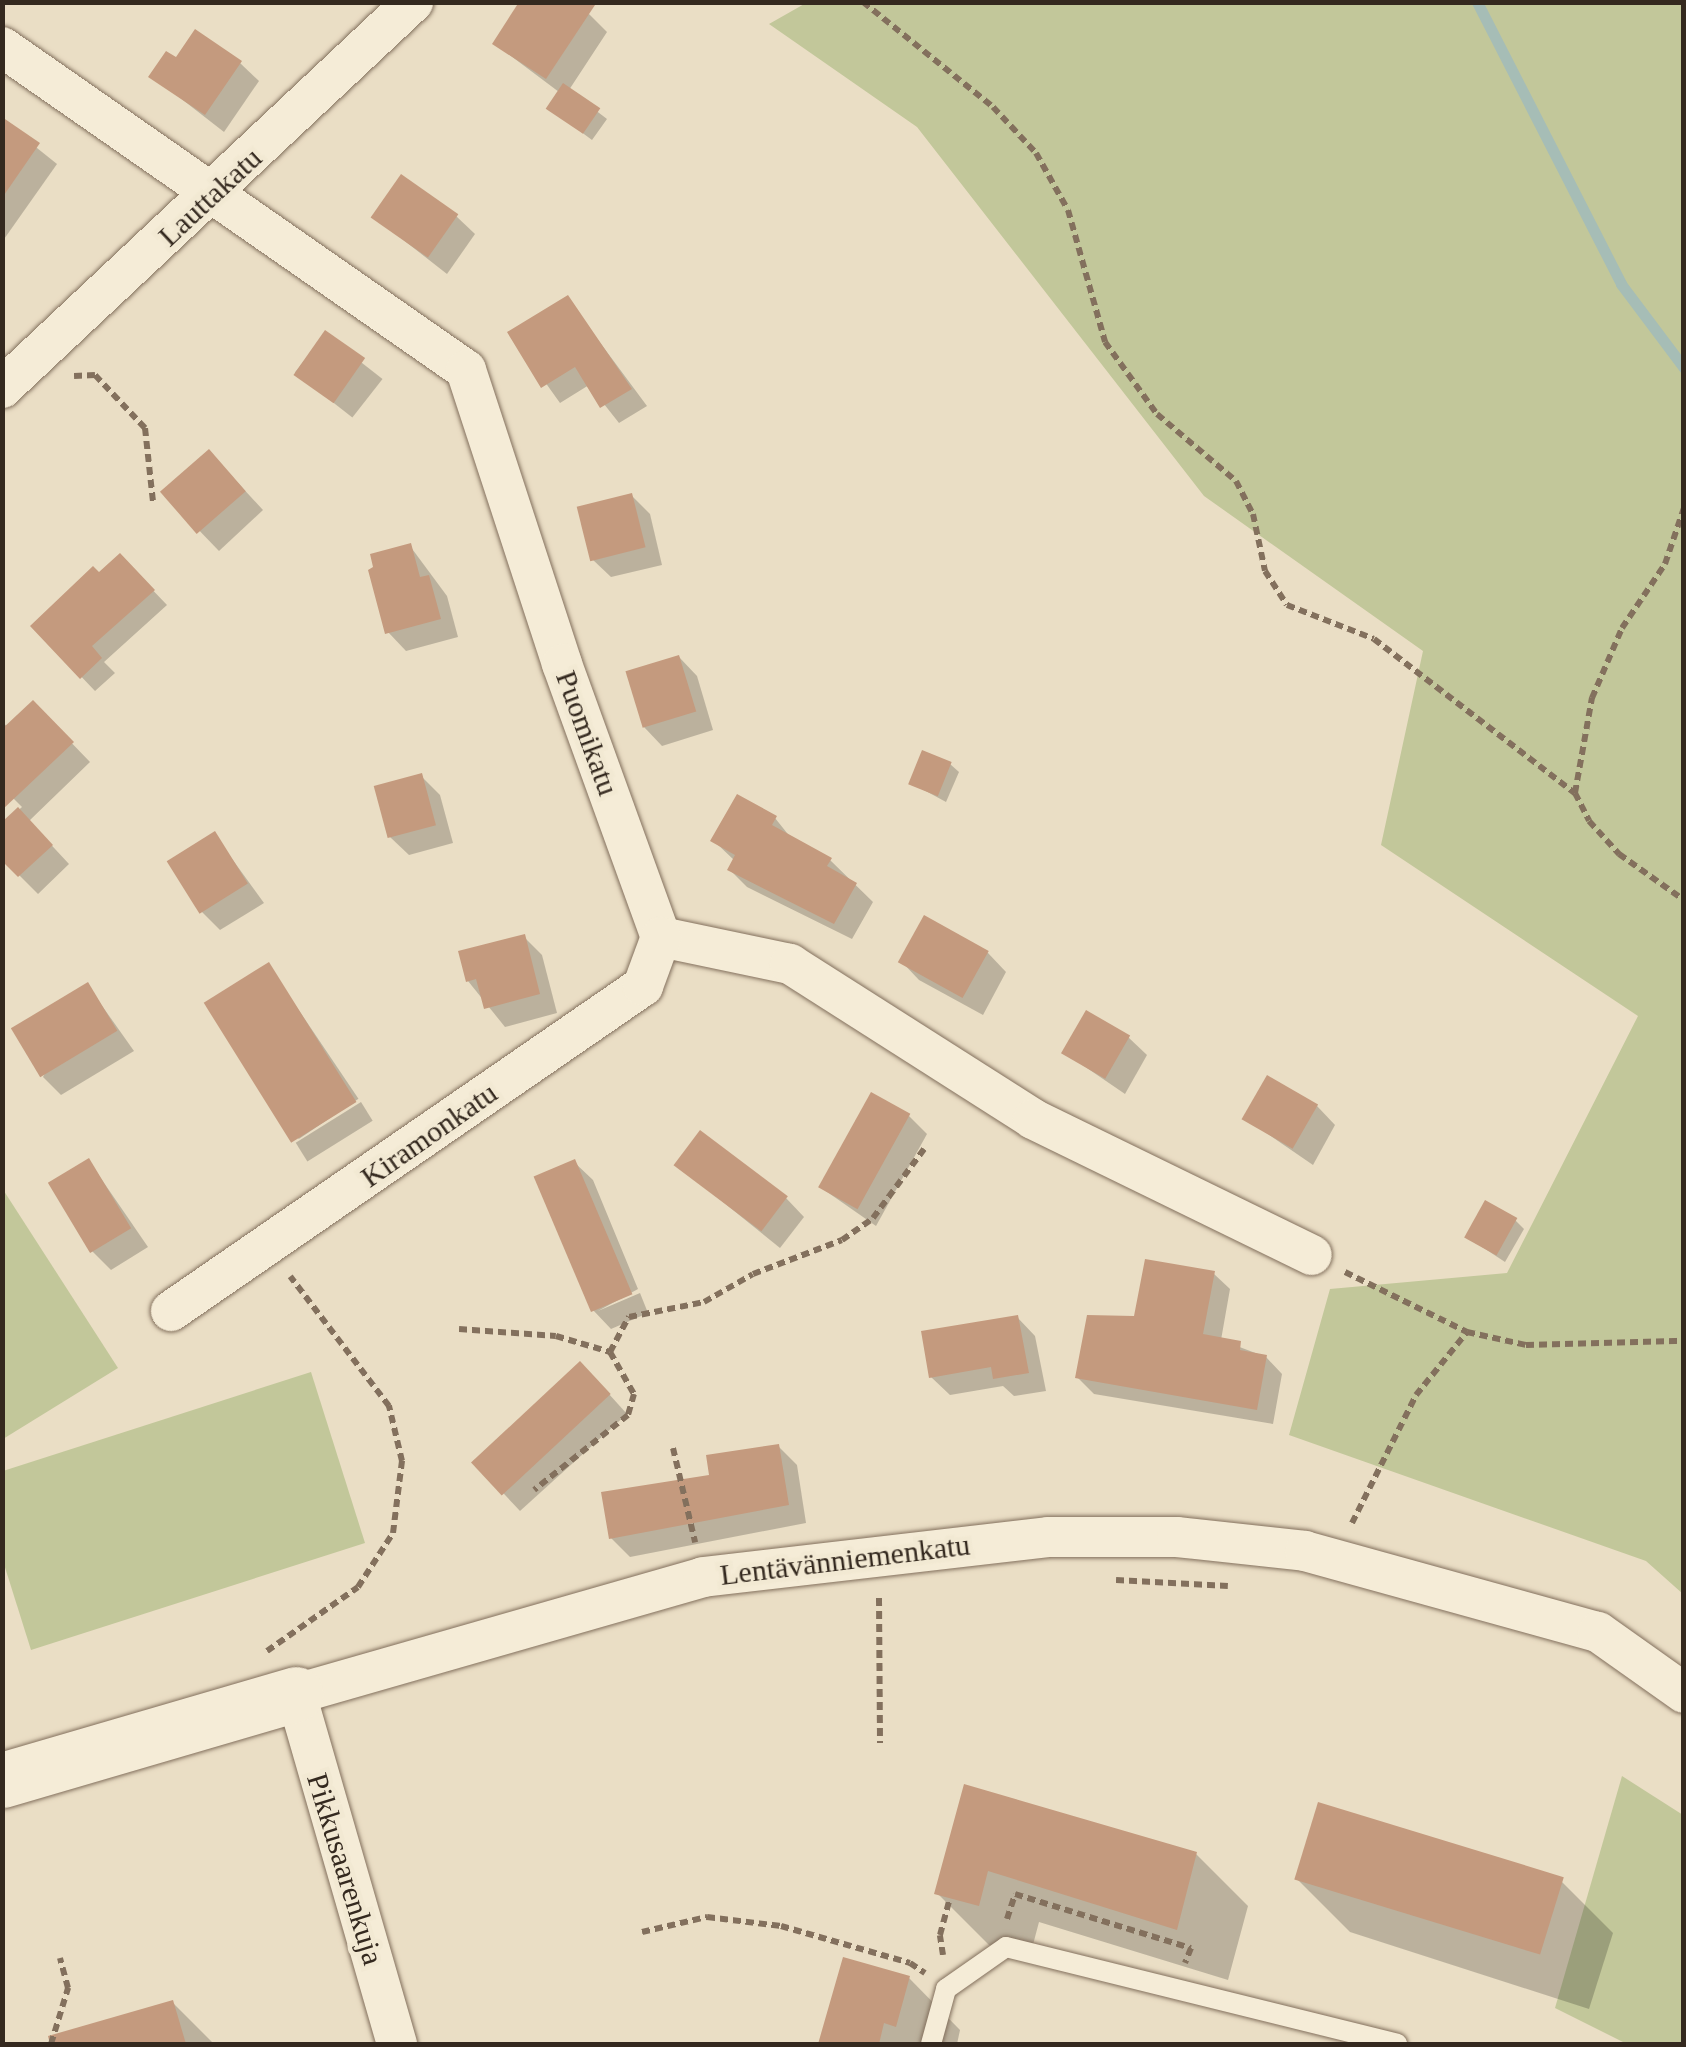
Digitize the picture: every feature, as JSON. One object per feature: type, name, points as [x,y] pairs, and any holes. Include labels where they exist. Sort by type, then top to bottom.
[{"type":"street","name":"Lauttakatu","points":[[2,388],[214,194],[413,2]]},
{"type":"street","name":"Puomikatu","points":[[2,47],[466,370],[562,664],[661,937]]},
{"type":"street","name":"Kiramonkatu","points":[[171,1311],[268,1248],[643,986],[661,937]]},
{"type":"street","points":[[661,937],[790,964],[1033,1119],[1312,1255]]},
{"type":"street","name":"Lentävänniemenkatu","points":[[2,1780],[703,1577],[1048,1537],[1177,1537],[1340,1556],[1598,1632],[1684,1693]]},
{"type":"street","name":"Pikkusaarenkuja","points":[[277,1699],[397,2044]]},
{"type":"lane","points":[[930,2044],[946,1988],[1006,1947],[1174,1992],[1396,2044]]},
{"type":"path","points":[[863,2],[993,107],[1036,153],[1068,210],[1104,342],[1157,414],[1236,480],[1253,514],[1265,571],[1286,605],[1374,638],[1575,793],[1589,821],[1619,854],[1684,900]]},
{"type":"path","points":[[67,376],[95,374],[145,428],[153,502]]},
{"type":"path","points":[[1575,793],[1592,698],[1622,628],[1665,564],[1684,508]]},
{"type":"path","points":[[610,1352],[629,1317],[704,1302],[753,1274],[842,1240],[873,1218],[924,1149]]},
{"type":"path","points":[[268,1248],[389,1406],[402,1461],[393,1533],[358,1587],[248,1664],[277,1699]]},
{"type":"path","points":[[1312,1255],[1466,1332],[1526,1345],[1684,1341]]},
{"type":"path","points":[[458,1329],[556,1336],[610,1352],[634,1394],[628,1415],[534,1490]]},
{"type":"path","points":[[1340,1556],[1356,1512],[1416,1395],[1466,1332]]},
{"type":"path","points":[[673,1448],[703,1577]]},
{"type":"path","points":[[1111,1580],[1247,1587]]},
{"type":"path","points":[[860,1600],[898,1596]]},
{"type":"path","points":[[879,1598],[880,1743]]},
{"type":"path","points":[[1006,1947],[1015,1894],[1191,1948],[1174,1992]]},
{"type":"path","points":[[946,1988],[940,1935],[950,1898]]},
{"type":"path","points":[[642,1932],[707,1917],[781,1926],[910,1963],[946,1988]]},
{"type":"path","points":[[50,2044],[68,1988],[60,1958]]},
{"type":"green space","points":[[806,3],[1683,3],[1683,1594],[1646,1561],[1289,1435],[1330,1289],[1507,1273],[1638,1016],[1381,845],[1423,651],[1204,496],[917,127],[769,24]]},
{"type":"green space","points":[[2,1188],[118,1368],[3,1439],[2,1439]]},
{"type":"green space","points":[[311,1372],[365,1543],[31,1650],[3,1561],[3,1471]]},
{"type":"green space","points":[[1622,1776],[1683,1815],[1683,2044],[1627,2044],[1555,2008]]},
{"type":"building","points":[[519,2],[597,2],[546,79],[492,44]]},
{"type":"building","points":[[195,29],[242,61],[205,115],[148,77],[166,51],[176,57]]},
{"type":"building","points":[[563,83],[600,108],[583,134],[546,109]]},
{"type":"building","points":[[2,117],[40,143],[2,198]]},
{"type":"building","points":[[401,174],[458,214],[428,258],[371,217]]},
{"type":"building","points":[[568,295],[632,389],[600,408],[575,367],[541,388],[507,332]]},
{"type":"building","points":[[325,330],[365,358],[334,403],[293,375]]},
{"type":"building","points":[[209,449],[246,491],[197,534],[160,492]]},
{"type":"building","points":[[632,493],[646,547],[590,561],[577,507]]},
{"type":"building","points":[[411,543],[420,577],[429,575],[441,619],[385,634],[368,570],[373,567],[370,554]]},
{"type":"building","points":[[120,553],[155,590],[92,646],[102,658],[80,679],[30,626],[93,566],[99,572]]},
{"type":"building","points":[[679,655],[696,711],[643,728],[625,671]]},
{"type":"building","points":[[33,700],[74,742],[2,810],[2,729]]},
{"type":"building","points":[[922,750],[952,762],[938,796],[908,784]]},
{"type":"building","points":[[422,773],[436,825],[388,838],[374,786]]},
{"type":"building","points":[[737,794],[777,816],[772,825],[832,858],[827,866],[857,883],[834,924],[727,870],[735,855],[710,841]]},
{"type":"building","points":[[18,807],[53,845],[18,877],[2,861],[2,822]]},
{"type":"building","points":[[215,831],[248,884],[200,914],[167,861]]},
{"type":"building","points":[[924,915],[989,951],[963,998],[898,962]]},
{"type":"building","points":[[525,934],[540,994],[484,1009],[476,979],[466,982],[458,951]]},
{"type":"building","points":[[269,962],[356,1102],[291,1143],[204,1003]]},
{"type":"building","points":[[88,982],[117,1031],[40,1077],[11,1028]]},
{"type":"building","points":[[1086,1010],[1130,1036],[1105,1079],[1061,1053]]},
{"type":"building","points":[[1267,1075],[1318,1104],[1293,1149],[1242,1119]]},
{"type":"building","points":[[871,1092],[910,1114],[858,1209],[818,1187]]},
{"type":"building","points":[[700,1130],[788,1196],[761,1231],[674,1165]]},
{"type":"building","points":[[89,1158],[131,1228],[90,1253],[48,1183]]},
{"type":"building","points":[[575,1159],[632,1294],[591,1312],[534,1177]]},
{"type":"building","points":[[1485,1200],[1517,1218],[1497,1256],[1464,1238]]},
{"type":"building","points":[[1145,1259],[1215,1271],[1203,1334],[1241,1341],[1240,1350],[1267,1355],[1257,1410],[1075,1378],[1087,1315],[1134,1316]]},
{"type":"building","points":[[1018,1315],[1029,1373],[993,1379],[991,1367],[929,1378],[921,1331]]},
{"type":"building","points":[[580,1361],[611,1394],[502,1496],[471,1463]]},
{"type":"building","points":[[779,1444],[789,1505],[609,1539],[601,1492],[709,1475],[706,1455]]},
{"type":"building","points":[[964,1784],[1197,1852],[1177,1930],[988,1871],[979,1906],[934,1894]]},
{"type":"building","points":[[1318,1802],[1564,1877],[1540,1955],[1294,1879]]},
{"type":"building","points":[[843,1957],[910,1976],[896,2027],[884,2023],[879,2044],[818,2044]]},
{"type":"building","points":[[173,2000],[186,2044],[50,2044],[48,2036]]},
{"type":"waterway","points":[[1477,2],[1621,284],[1684,368]]}]
